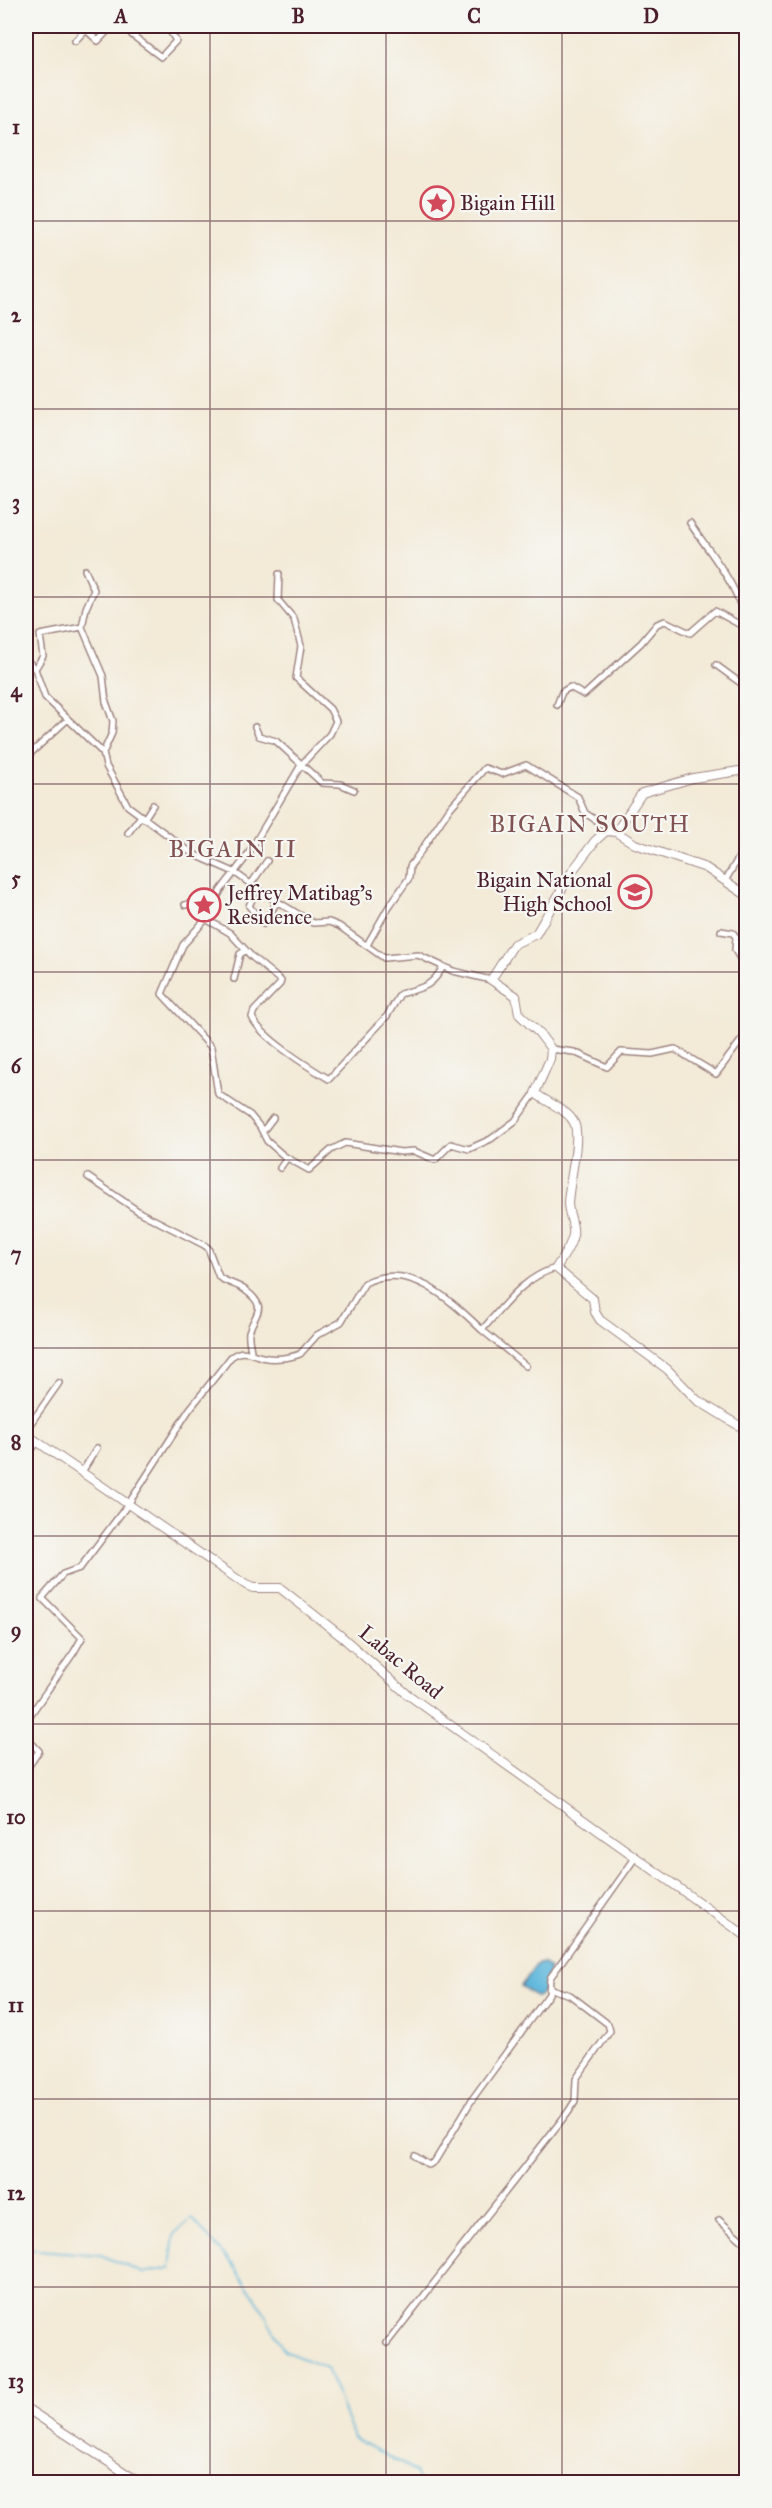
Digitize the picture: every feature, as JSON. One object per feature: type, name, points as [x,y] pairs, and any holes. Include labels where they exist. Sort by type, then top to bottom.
[{"type":"street","points":[[75,41],[88,28],[98,41],[112,26]]},
{"type":"street","points":[[139,26],[132,35],[161,57],[176,41],[167,26]]},
{"type":"street","points":[[690,523],[732,584],[743,613],[745,627]]},
{"type":"street","points":[[85,570],[94,590],[86,608],[82,627],[103,676],[106,702],[112,721],[112,733],[103,753]]},
{"type":"street","points":[[26,659],[35,669],[42,692],[103,753],[108,772],[126,803],[193,854],[234,872],[277,902],[313,923],[329,922],[339,926],[384,958],[418,955],[442,967],[491,980],[516,996],[519,1014],[539,1033],[551,1049],[550,1059],[536,1094],[515,1121],[491,1139],[469,1149],[451,1144],[435,1160],[414,1151],[401,1152],[345,1143],[331,1150],[311,1169],[300,1166],[267,1141],[250,1115],[218,1094],[211,1047],[162,994],[183,945],[206,918],[234,872],[247,856],[301,765],[330,734],[336,721],[330,709],[296,678],[301,646],[294,619],[278,600],[279,574]]},
{"type":"street","points":[[557,705],[562,692],[570,687],[584,695],[641,643],[657,624],[668,621],[690,633],[715,611],[745,627]]},
{"type":"street","points":[[35,669],[43,656],[40,635],[82,627]]},
{"type":"street","points":[[716,666],[747,687]]},
{"type":"street","points":[[26,753],[31,753],[68,719]]},
{"type":"street","points":[[255,727],[259,736],[276,741],[322,783],[340,784],[354,790]]},
{"type":"street","points":[[367,945],[388,908],[409,878],[410,867],[450,808],[485,768],[502,774],[526,765],[578,797],[581,809],[585,813],[635,844],[706,868],[747,895]]},
{"type":"street","points":[[491,980],[514,944],[536,934],[587,851],[602,834],[614,831],[642,793],[693,778],[747,770]]},
{"type":"street","points":[[128,833],[153,805]]},
{"type":"street","points":[[725,881],[747,845]]},
{"type":"street","points":[[251,884],[267,861]]},
{"type":"street","points":[[254,912],[249,906],[257,889]]},
{"type":"street","points":[[263,924],[277,902]]},
{"type":"street","points":[[185,905],[189,904],[230,933],[245,951],[281,981],[254,1011],[252,1017],[254,1023],[275,1043],[329,1079],[387,1016],[400,994],[429,985],[442,967]]},
{"type":"street","points":[[721,931],[733,933],[736,937],[735,950],[747,969]]},
{"type":"street","points":[[234,980],[240,954],[245,951]]},
{"type":"street","points":[[747,981],[744,995],[747,999]]},
{"type":"street","points":[[551,1049],[574,1052],[607,1067],[621,1052],[646,1054],[675,1049],[716,1074],[747,1034]]},
{"type":"street","points":[[482,1330],[529,1279],[556,1268],[574,1232],[568,1207],[576,1137],[575,1124],[569,1115],[536,1094]]},
{"type":"street","points":[[262,1131],[273,1118]]},
{"type":"street","points":[[280,1168],[287,1158]]},
{"type":"street","points":[[88,1177],[141,1213],[208,1248],[219,1277],[237,1285],[253,1297],[258,1305],[259,1313],[249,1334],[251,1351]]},
{"type":"street","points":[[556,1268],[593,1299],[595,1312],[600,1320],[667,1369],[697,1400],[747,1430]]},
{"type":"street","points":[[26,1721],[82,1638],[42,1598],[63,1574],[80,1568],[129,1503],[189,1410],[220,1370],[236,1354],[251,1351],[262,1357],[270,1358],[300,1354],[309,1346],[314,1337],[341,1322],[364,1283],[385,1278],[410,1278],[428,1285],[526,1366]]},
{"type":"street","points":[[26,1432],[59,1383]]},
{"type":"street","name":"Labac Road","points":[[26,1432],[37,1442],[246,1585],[253,1588],[280,1588],[341,1636],[407,1694],[747,1936]]},
{"type":"street","points":[[26,1458],[37,1442]]},
{"type":"street","points":[[82,1472],[97,1448]]},
{"type":"street","points":[[26,1737],[39,1751],[26,1770]]},
{"type":"street","points":[[416,2156],[429,2165],[435,2161],[473,2098],[551,1989],[550,1978],[635,1858]]},
{"type":"street","points":[[387,2343],[568,2112],[575,2101],[576,2079],[579,2073],[610,2031],[608,2024],[579,2001],[570,1995],[551,1989]]},
{"type":"street","points":[[719,2220],[747,2244]]},
{"type":"street","points":[[26,2408],[139,2482]]},
{"type":"water","points":[[543,1963],[550,1969],[544,1989],[536,1997],[521,1986],[537,1964]]},
{"type":"waterway","points":[[26,2249],[101,2255],[143,2273],[170,2268],[174,2234],[192,2218],[232,2264],[262,2308],[284,2351],[327,2368],[354,2438],[415,2471],[419,2482]]},
{"type":"place","name":"Bigain Hill","points":[[437,203]]},
{"type":"place","name":"Bigain National High School","points":[[635,892]]},
{"type":"place","name":"Jeffrey Matibag's Residence","points":[[204,905]]},
{"type":"district","name":"BIGAIN SOUTH","points":[[590,824]]},
{"type":"district","name":"BIGAIN II","points":[[233,849]]}]
